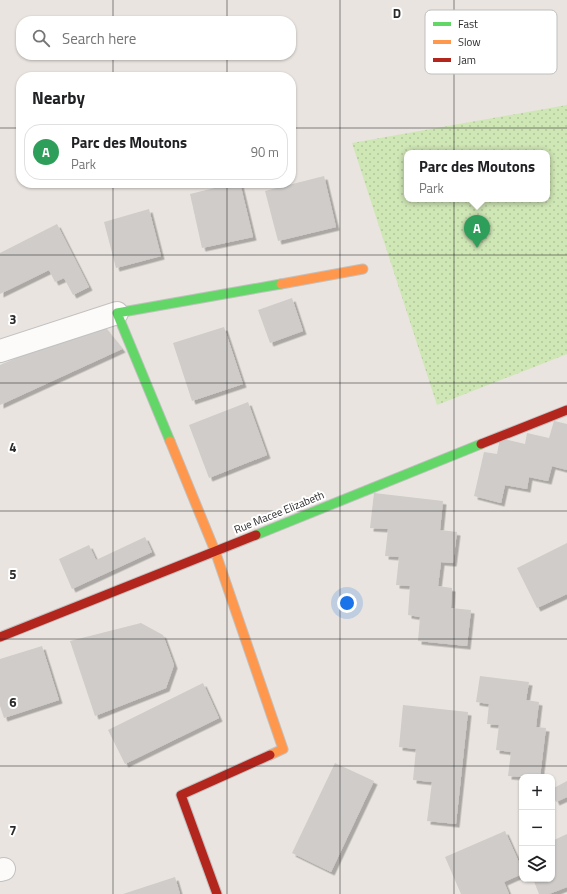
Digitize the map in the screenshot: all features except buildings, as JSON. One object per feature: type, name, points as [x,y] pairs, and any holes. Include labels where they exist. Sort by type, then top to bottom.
[{"type":"street","points":[[0,350],[117,313],[363,269]]},
{"type":"street","points":[[117,313],[215,551],[283,749],[181,795],[217,894]]},
{"type":"street","name":"Rue Macee Elizabeth","points":[[0,637],[567,410]]},
{"type":"green space","points":[[567,105],[567,354],[437,405],[352,143]]},
{"type":"traffic: fast","points":[[170,441],[117,313],[281,284]]},
{"type":"traffic: fast","points":[[256,535],[481,444]]},
{"type":"traffic: slow","points":[[281,284],[363,269]]},
{"type":"traffic: slow","points":[[170,441],[215,551],[283,749],[270,755]]},
{"type":"traffic: jam","points":[[481,444],[567,410]]},
{"type":"traffic: jam","points":[[0,637],[256,535]]},
{"type":"traffic: jam","points":[[217,894],[181,795],[270,755]]},
{"type":"place","name":"Parc des Moutons","points":[[477,248]]}]
